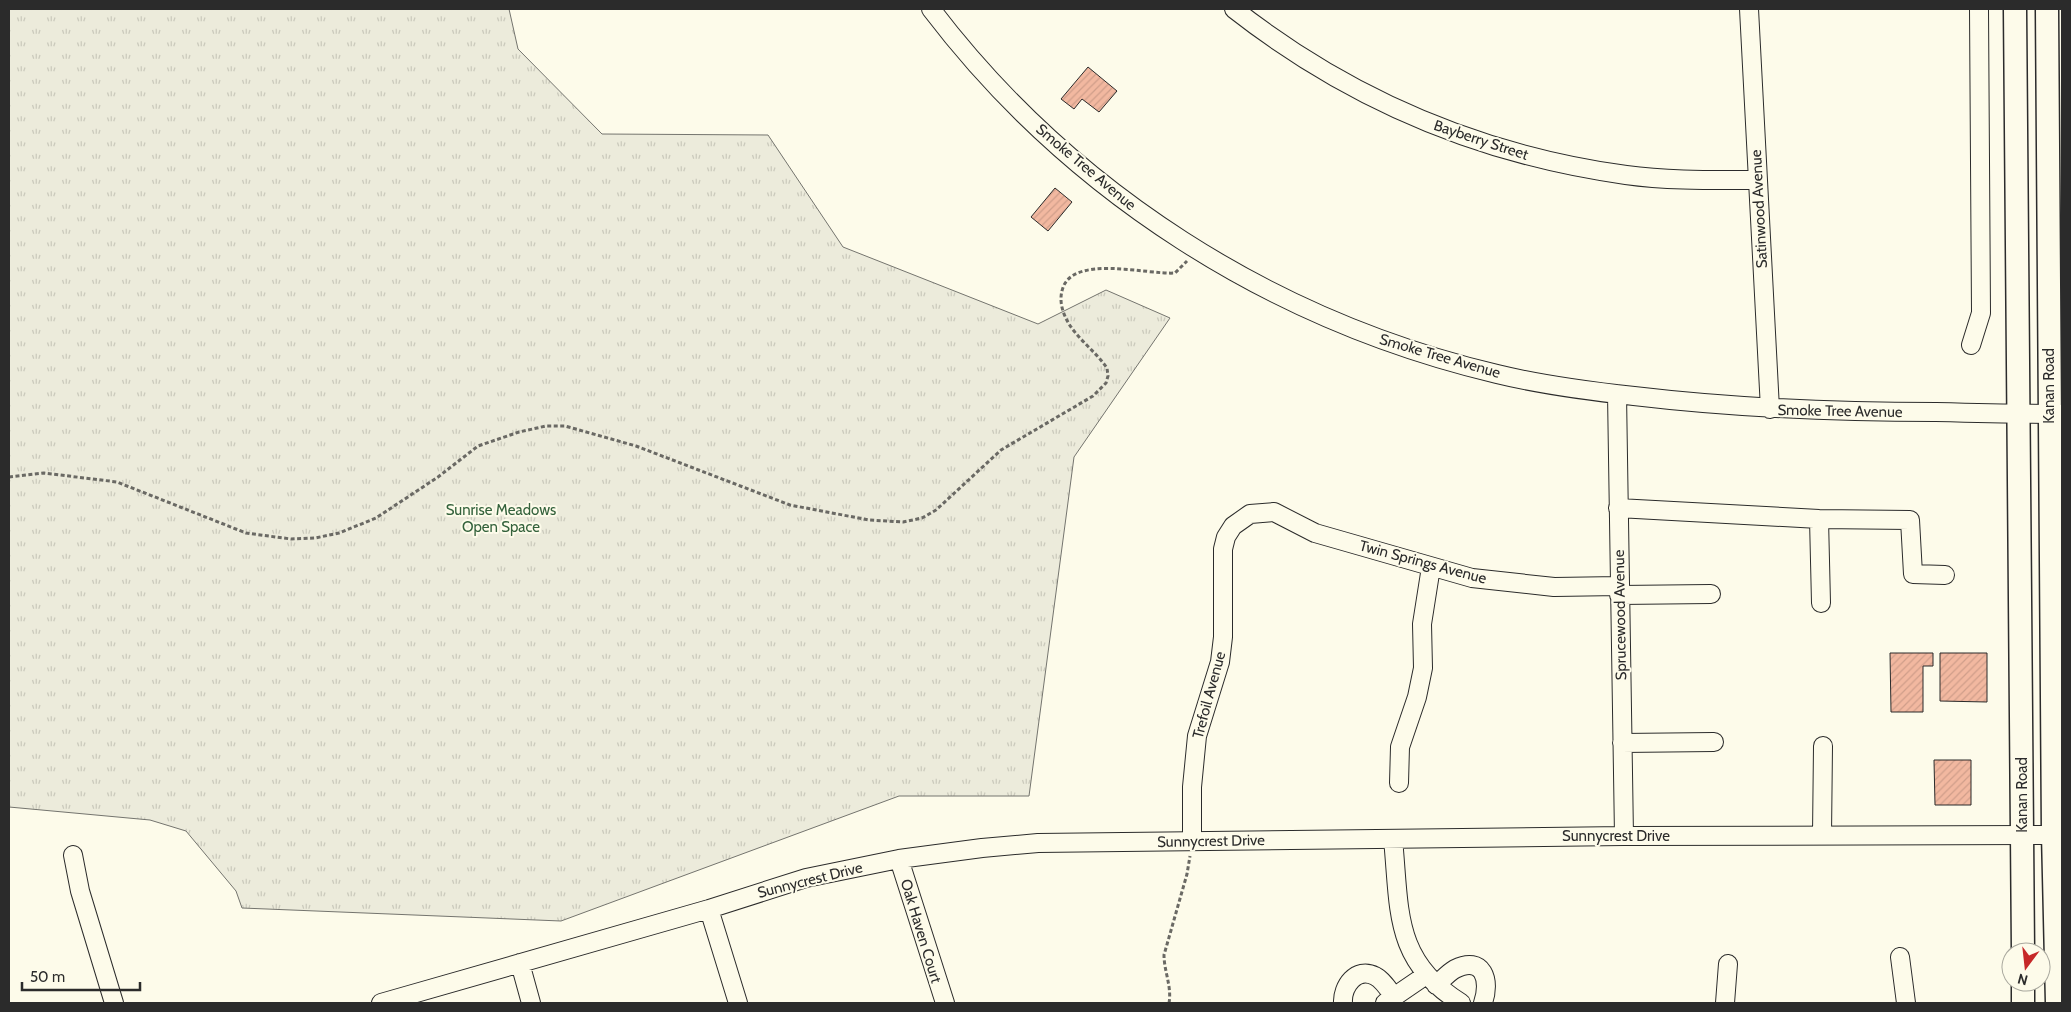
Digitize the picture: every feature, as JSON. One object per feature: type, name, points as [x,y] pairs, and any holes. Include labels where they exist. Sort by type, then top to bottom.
[{"type":"main road","name":"Kanan Road","points":[[2015,9],[2023,942]]},
{"type":"main road","name":"Kanan Road","points":[[2047,9],[2056,414],[2057,1003]]},
{"type":"street","name":"Smoke Tree Avenue","points":[[931,9],[996,86],[1033,123],[1076,162],[1123,200],[1195,249],[1272,293],[1327,318],[1383,340],[1499,374],[1617,394],[1770,409],[2056,414]]},
{"type":"street","name":"Bayberry Street","points":[[1234,9],[1317,68],[1377,101],[1436,127],[1497,148],[1564,165],[1628,175],[1692,180],[1758,180]]},
{"type":"street","name":"Satinwood Avenue","points":[[1749,9],[1770,409]]},
{"type":"street","points":[[1971,345],[1981,313],[1979,9]]},
{"type":"street","name":"Sprucewood Avenue","points":[[1617,394],[1624,836]]},
{"type":"street","points":[[1618,508],[1819,519],[1910,520],[1913,574],[1945,575]]},
{"type":"street","name":"Twin Springs Avenue","points":[[1238,523],[1250,514],[1274,512],[1315,533],[1472,578],[1517,584],[1619,591],[1711,594]]},
{"type":"street","points":[[1819,519],[1820,603]]},
{"type":"street","name":"Trefoil Avenue","points":[[1192,841],[1192,787],[1197,736],[1220,662],[1223,637],[1223,549],[1226,537],[1238,523]]},
{"type":"street","points":[[1399,783],[1400,747],[1417,697],[1423,668],[1422,624],[1430,567]]},
{"type":"street","points":[[1622,743],[1714,742]]},
{"type":"street","points":[[1822,835],[1823,746]]},
{"type":"street","name":"Sunnycrest Drive","points":[[381,1003],[806,878],[899,859],[982,848],[1038,843],[1624,836],[2058,834]]},
{"type":"street","points":[[1393,839],[1402,928],[1411,954],[1431,980],[1461,1003]]},
{"type":"street","points":[[73,855],[80,891],[114,1003]]},
{"type":"street","name":"Oak Haven Court","points":[[899,859],[945,1003]]},
{"type":"street","points":[[709,908],[738,1003]]},
{"type":"street","points":[[1900,957],[1906,1003]]},
{"type":"street","points":[[520,963],[531,1003]]},
{"type":"street","points":[[1343,1003],[1345,987],[1350,980],[1367,974],[1375,976],[1382,981],[1389,1000],[1469,964],[1480,968],[1486,977],[1487,988],[1483,1003]]},
{"type":"street","points":[[1725,1003],[1728,964]]},
{"type":"path","points":[[9,477],[44,473],[117,482],[246,533],[291,539],[315,538],[339,533],[376,518],[438,478],[478,446],[520,432],[546,426],[565,426],[636,446],[790,505],[869,520],[904,522],[922,518],[936,510],[1002,450],[1093,396],[1106,383],[1108,376],[1107,368],[1069,325],[1063,311],[1060,298],[1063,286],[1071,275],[1091,269],[1159,274],[1175,273],[1184,266],[1195,249]]},
{"type":"path","points":[[1169,1003],[1171,995],[1164,967],[1164,955],[1187,874],[1192,841]]},
{"type":"green space","name":"Sunrise Meadows Open Space","points":[[9,9],[509,9],[518,49],[602,134],[768,135],[843,247],[1038,324],[1106,290],[1170,318],[1074,457],[1029,796],[899,796],[561,921],[242,908],[236,891],[186,831],[150,820],[9,807]]},
{"type":"building","points":[[1088,67],[1117,91],[1099,112],[1082,99],[1074,109],[1061,99]]},
{"type":"building","points":[[1055,188],[1072,202],[1048,231],[1031,217]]},
{"type":"building","points":[[1890,653],[1933,653],[1933,666],[1923,666],[1923,712],[1891,712]]},
{"type":"building","points":[[1940,653],[1987,653],[1987,702],[1940,701]]},
{"type":"building","points":[[1934,760],[1971,760],[1971,805],[1935,805]]}]
